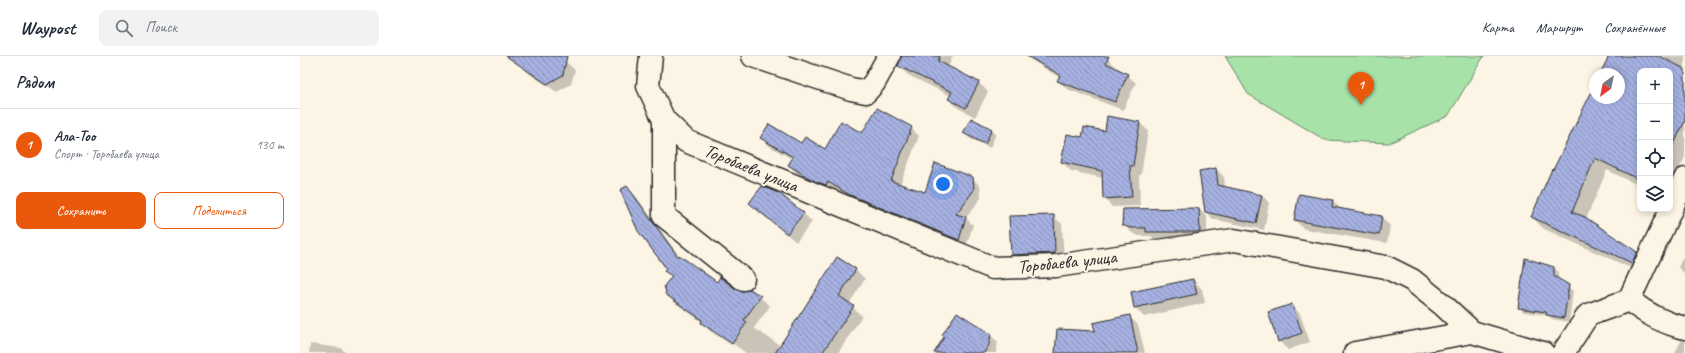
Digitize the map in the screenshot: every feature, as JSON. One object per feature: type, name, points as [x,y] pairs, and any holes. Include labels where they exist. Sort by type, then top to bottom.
[{"type":"street","name":"Торобаева улица","points":[[651,56],[648,86],[664,120],[686,141],[993,268],[1056,266],[1234,240],[1386,267],[1412,280],[1443,305],[1472,332],[1543,353]]},
{"type":"street","points":[[753,56],[851,89],[866,92],[874,83],[889,56]]},
{"type":"street","points":[[664,120],[664,216],[743,280]]},
{"type":"street","points":[[1563,353],[1588,314],[1629,300],[1685,179]]},
{"type":"street","points":[[1629,300],[1636,306],[1672,325],[1685,328]]},
{"type":"street","points":[[1356,353],[1472,332]]},
{"type":"green space","points":[[1225,56],[1484,56],[1448,116],[1389,143],[1325,140],[1248,94]]},
{"type":"building","points":[[506,56],[567,56],[563,75],[547,84]]},
{"type":"building","points":[[901,56],[940,56],[938,61],[979,82],[966,108],[948,99],[952,92],[898,66]]},
{"type":"building","points":[[1027,56],[1109,56],[1106,63],[1128,74],[1115,102],[1057,81],[1060,75]]},
{"type":"building","points":[[1609,56],[1659,56],[1685,69],[1685,121],[1673,146],[1673,68],[1637,68],[1637,179],[1595,158],[1572,212],[1585,217],[1637,252],[1632,263],[1531,217],[1552,169],[1553,170],[1589,97],[1589,104],[1625,104],[1625,68],[1603,68]]},
{"type":"building","points":[[877,108],[912,127],[891,181],[925,192],[935,163],[973,177],[974,190],[956,214],[966,217],[959,240],[850,195],[828,182],[826,185],[814,181],[788,165],[793,157],[760,138],[769,124],[801,143],[805,137],[825,149],[841,121],[862,133]]},
{"type":"building","points":[[1107,116],[1140,122],[1133,166],[1130,166],[1132,197],[1103,199],[1102,171],[1061,162],[1067,134],[1082,137],[1084,127],[1105,131]]},
{"type":"building","points":[[971,118],[992,129],[985,144],[963,133]]},
{"type":"building","points":[[1216,168],[1218,185],[1262,195],[1256,223],[1205,212],[1199,171]]},
{"type":"building","points":[[627,186],[678,257],[679,255],[717,282],[720,277],[736,289],[742,291],[750,289],[761,296],[744,320],[747,322],[732,344],[701,323],[702,320],[665,294],[666,292],[664,286],[672,276],[664,271],[666,268],[638,231],[620,190]]},
{"type":"building","points":[[762,186],[780,194],[804,213],[787,234],[749,203]]},
{"type":"building","points":[[1299,194],[1333,200],[1332,207],[1382,216],[1379,235],[1294,220]]},
{"type":"building","points":[[1199,208],[1200,232],[1146,232],[1146,228],[1130,228],[1122,225],[1123,209]]},
{"type":"building","points":[[1054,215],[1055,253],[1011,255],[1009,216]]},
{"type":"building","points":[[837,257],[856,269],[839,296],[854,306],[822,353],[775,353]]},
{"type":"building","points":[[1525,258],[1554,267],[1554,276],[1569,285],[1564,318],[1546,315],[1546,312],[1518,308]]},
{"type":"building","points":[[1193,279],[1197,294],[1134,308],[1131,292]]},
{"type":"building","points":[[1292,304],[1302,333],[1278,342],[1268,312]]},
{"type":"building","points":[[957,312],[991,334],[989,345],[984,353],[934,353],[944,337],[942,335]]},
{"type":"building","points":[[1130,315],[1138,353],[1055,353],[1057,329],[1095,331],[1093,323]]},
{"type":"place","name":"Ала-Тоо","points":[[1361,105]]}]
